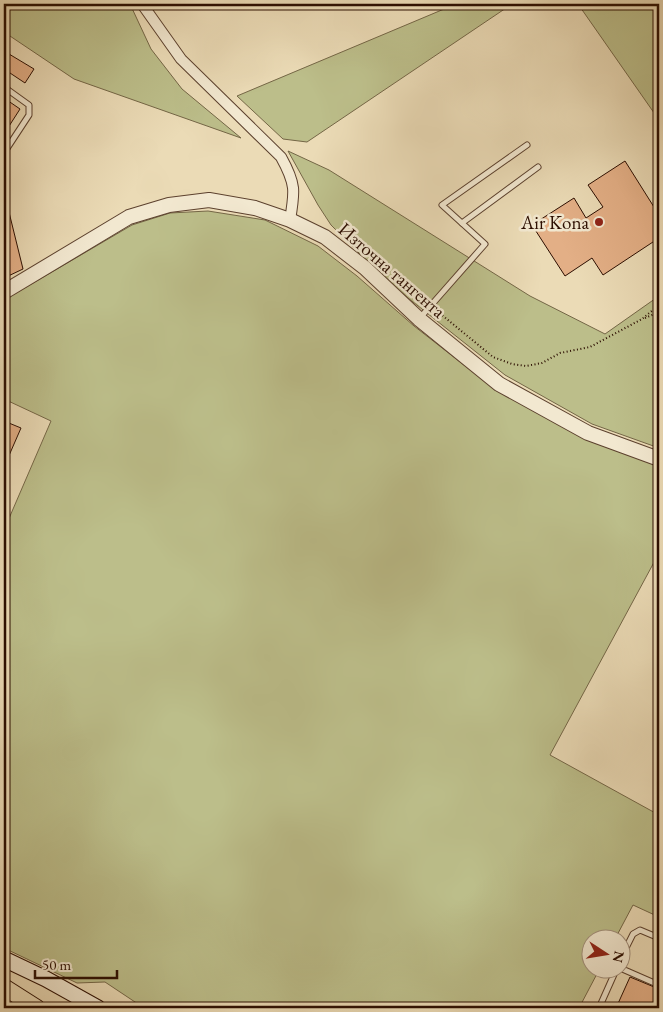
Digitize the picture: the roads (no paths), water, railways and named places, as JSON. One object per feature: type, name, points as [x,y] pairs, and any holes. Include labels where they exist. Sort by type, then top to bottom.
[{"type":"main road","points":[[4,959],[46,979],[98,1008]]},
{"type":"main road","points":[[4,987],[37,1008]]},
{"type":"street","points":[[142,4],[182,59],[281,157],[292,176],[295,194],[290,220]]},
{"type":"street","name":"Източна тангента","points":[[4,292],[129,217],[169,204],[209,200],[255,208],[290,220],[325,237],[365,268],[419,319],[499,384],[588,434],[659,459]]},
{"type":"lane","points":[[4,88],[29,105],[30,110],[4,153]]},
{"type":"lane","points":[[419,319],[485,244],[442,204],[527,144]]},
{"type":"lane","points":[[462,223],[538,167]]},
{"type":"lane","points":[[630,940],[633,934],[640,930],[659,938]]},
{"type":"lane","points":[[630,972],[659,985]]},
{"type":"lane","points":[[599,1008],[612,980]]},
{"type":"place","name":"Air Kona","points":[[599,222]]}]
